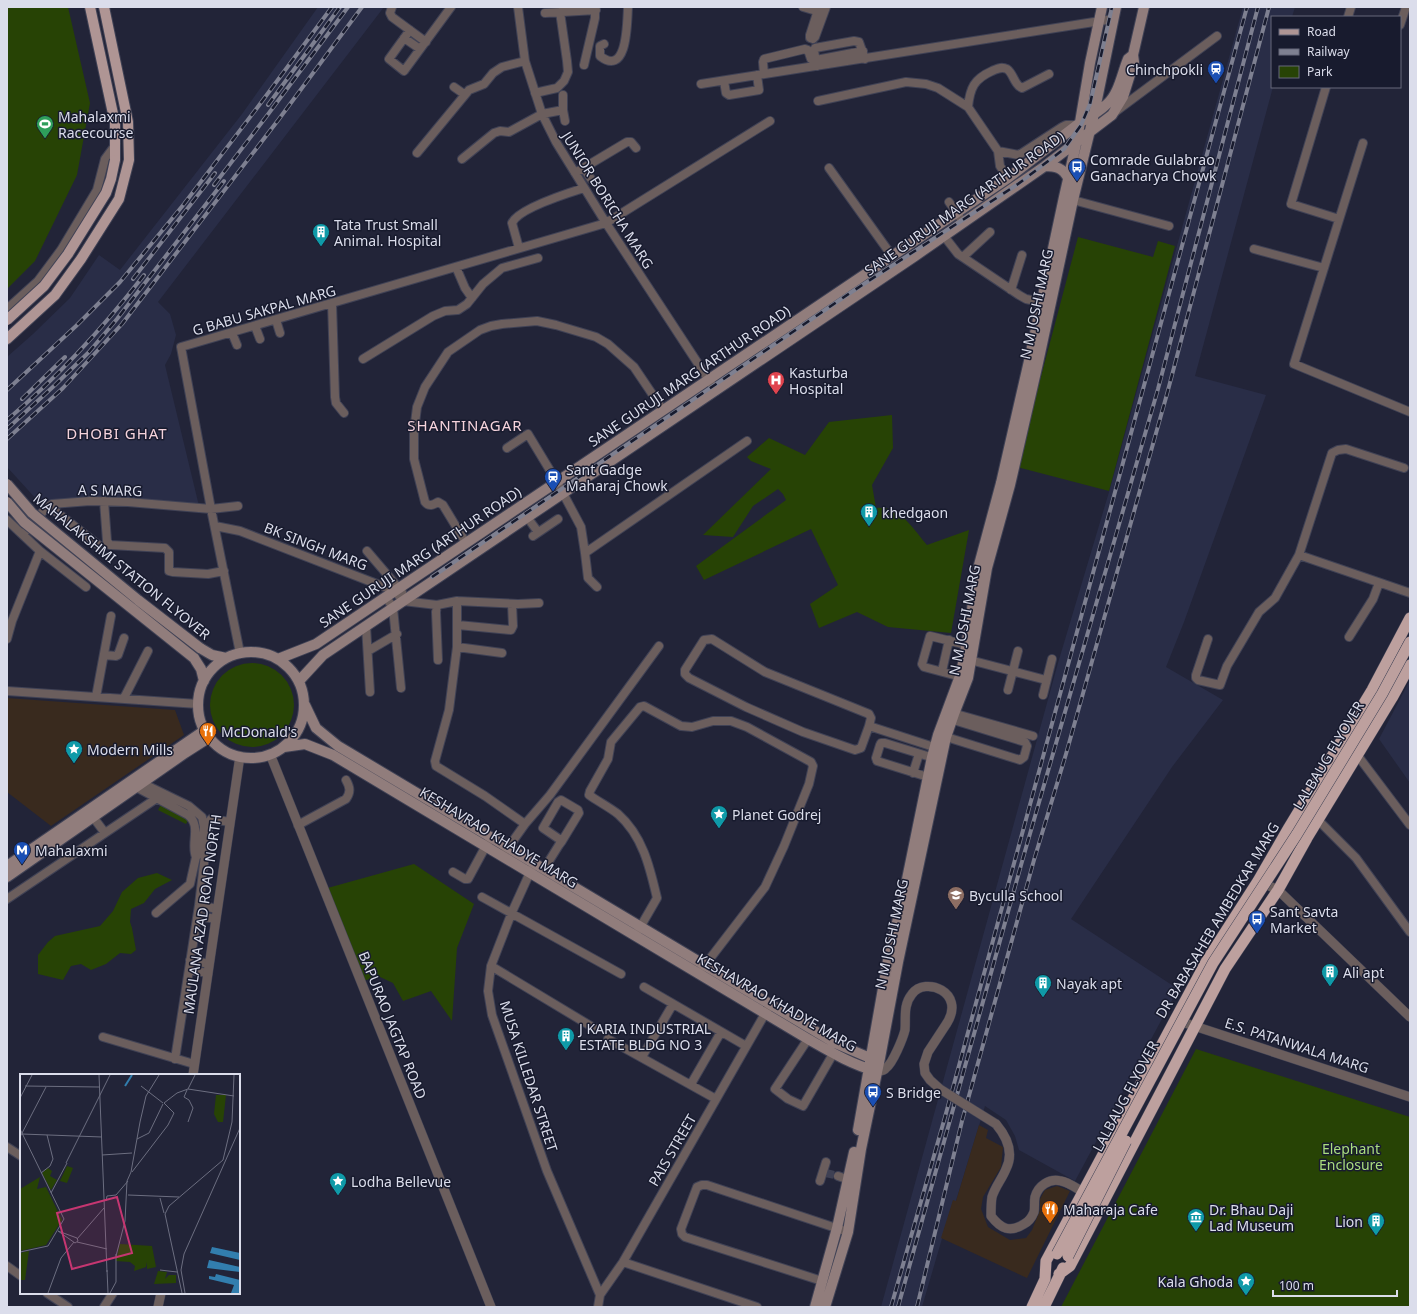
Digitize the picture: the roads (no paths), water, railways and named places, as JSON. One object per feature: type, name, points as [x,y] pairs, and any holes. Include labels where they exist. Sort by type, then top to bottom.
[{"type":"highway","name":"DR BABASAHEB AMBEDKAR MARG","points":[[1032,1307],[1045,1279],[1046,1261],[1206,962],[1258,881],[1372,690],[1410,618]]},
{"type":"highway","name":"LALBAUG FLYOVER","points":[[1044,1307],[1059,1274],[1063,1255],[1213,963],[1297,834],[1382,694],[1410,642]]},
{"type":"highway","name":"LALBAUG FLYOVER","points":[[1045,1279],[1063,1255],[1219,965],[1302,835],[1386,695],[1410,651]]},
{"type":"highway","points":[[1059,1274],[1070,1266],[1224,969],[1278,890],[1410,665]]},
{"type":"main road","points":[[7,320],[44,286],[68,254],[106,193],[111,179],[115,160],[115,123],[90,7]]},
{"type":"main road","points":[[7,339],[55,295],[85,254],[119,199],[129,160],[128,122],[104,7]]},
{"type":"main road","name":"N M JOSHI MARG","points":[[1046,303],[1073,200],[1073,179],[1078,124],[1102,7]]},
{"type":"main road","name":"N M JOSHI MARG","points":[[825,1307],[837,1228],[873,1070],[893,961],[910,890],[930,782],[942,736],[964,677],[983,567],[1005,484],[1034,362],[1073,179],[1094,114],[1116,7]]},
{"type":"main road","points":[[1101,74],[1102,78],[1108,82],[1117,82],[1120,79],[1128,59],[1133,53],[1144,7]]},
{"type":"main road","name":"SANE GURUJI MARG (ARTHUR ROAD)","points":[[299,681],[323,655],[769,355],[1045,166],[1077,140],[1112,115],[1124,97],[1134,62],[1133,53]]},
{"type":"main road","name":"SANE GURUJI MARG (ARTHUR ROAD)","points":[[278,659],[316,644],[338,630],[1008,178],[1078,124],[1107,104],[1114,96],[1120,79]]},
{"type":"main road","points":[[1045,166],[1052,166],[1061,169],[1073,179]]},
{"type":"main road","points":[[977,199],[983,208]]},
{"type":"main road","points":[[883,262],[890,273]]},
{"type":"main road","points":[[810,311],[818,321]]},
{"type":"main road","points":[[761,344],[769,355]]},
{"type":"main road","points":[[724,369],[732,380]]},
{"type":"main road","name":"MAHALAKSHMI STATION FLYOVER","points":[[7,484],[32,513],[132,595],[200,648],[212,655],[226,658]]},
{"type":"main road","name":"MAHALAKSHMI STATION FLYOVER","points":[[7,502],[24,522],[194,658],[204,681]]},
{"type":"main road","points":[[369,608],[376,619]]},
{"type":"main road","points":[[338,630],[345,640]]},
{"type":"main road","points":[[240,653],[261,653],[278,659],[290,668],[299,681],[303,693],[304,706],[302,721],[295,735],[284,747],[270,754],[257,757],[240,756],[230,754],[208,734],[200,717],[198,704],[200,692],[204,681],[213,668],[226,658],[240,653]]},
{"type":"main road","name":"KESHAVRAO KHADYE MARG","points":[[304,706],[316,728],[338,746],[505,852],[767,1009],[835,1043],[875,1058]]},
{"type":"main road","points":[[7,866],[51,841],[139,785],[208,734]]},
{"type":"main road","points":[[88,817],[208,734]]},
{"type":"main road","name":"KESHAVRAO KHADYE MARG","points":[[284,747],[305,744],[333,755],[489,842]]},
{"type":"main road","points":[[7,877],[51,841]]},
{"type":"main road","name":"KESHAVRAO KHADYE MARG","points":[[532,868],[544,869],[638,931]]},
{"type":"main road","name":"KESHAVRAO KHADYE MARG","points":[[767,1009],[808,1039],[833,1054],[873,1070]]},
{"type":"main road","name":"N M JOSHI MARG","points":[[815,1307],[822,1281],[832,1265],[848,1232],[847,1179]]},
{"type":"street","points":[[392,7],[390,12],[392,17],[426,42]]},
{"type":"street","points":[[410,30],[389,59],[403,71],[451,7]]},
{"type":"street","name":"JUNIOR BORICHA MARG","points":[[518,7],[525,62],[542,114],[556,142],[606,223],[716,390]]},
{"type":"street","points":[[604,44],[600,46],[600,56],[605,59],[612,61],[618,58],[624,50],[628,24],[628,7]]},
{"type":"street","points":[[803,7],[821,9]]},
{"type":"street","points":[[1401,22],[1406,7]]},
{"type":"street","points":[[545,13],[595,9],[595,18],[584,65]]},
{"type":"street","points":[[535,93],[557,88],[564,81],[568,72],[560,12]]},
{"type":"street","points":[[701,84],[761,75],[864,55],[1113,19]]},
{"type":"street","points":[[1112,115],[1217,36]]},
{"type":"street","points":[[404,38],[420,49]]},
{"type":"street","points":[[815,64],[814,51],[816,48],[856,40],[859,42],[864,55]]},
{"type":"street","points":[[724,81],[726,93],[729,95],[759,90],[764,60],[805,49],[808,50],[815,64]]},
{"type":"street","points":[[417,153],[464,94],[473,87],[484,84],[493,73],[502,67],[525,62]]},
{"type":"street","points":[[968,107],[969,95],[973,86],[982,75],[1000,68],[1006,69],[1018,86],[1022,88],[1049,74]]},
{"type":"street","points":[[818,101],[906,82],[926,84],[938,88],[968,107],[998,152],[1000,166],[1008,178]]},
{"type":"street","points":[[454,87],[464,94]]},
{"type":"street","points":[[1326,88],[1291,204],[1339,219]]},
{"type":"street","points":[[563,95],[562,110],[565,121]]},
{"type":"street","points":[[462,159],[494,133],[500,131],[509,132],[542,114],[562,110]]},
{"type":"street","name":"G BABU SAKPAL MARG","points":[[240,653],[211,509],[181,347],[606,223],[770,121]]},
{"type":"street","points":[[998,152],[1019,155],[1062,126],[1078,124]]},
{"type":"street","points":[[575,173],[627,142],[631,142],[636,148]]},
{"type":"street","points":[[1363,143],[1294,364],[1410,412]]},
{"type":"street","points":[[7,309],[38,281],[61,250],[97,190],[105,159],[116,144]]},
{"type":"street","points":[[584,168],[590,179]]},
{"type":"street","points":[[829,168],[892,256]]},
{"type":"street","points":[[519,248],[512,223],[518,216],[549,200],[584,188]]},
{"type":"street","points":[[1073,200],[1169,226]]},
{"type":"street","points":[[949,202],[963,222]]},
{"type":"street","points":[[963,257],[990,232]]},
{"type":"street","points":[[944,236],[958,254],[1011,290],[1026,299],[1046,303]]},
{"type":"street","points":[[1254,249],[1324,268]]},
{"type":"street","points":[[1011,290],[1022,254]]},
{"type":"street","points":[[497,255],[502,268]]},
{"type":"street","points":[[363,359],[433,316],[446,311],[458,310],[467,304],[483,284],[502,268],[538,258]]},
{"type":"street","points":[[456,267],[465,288],[472,298]]},
{"type":"street","points":[[332,303],[334,397],[336,404],[344,413]]},
{"type":"street","points":[[276,320],[280,333]]},
{"type":"street","points":[[466,543],[443,505],[438,502],[430,506],[424,502],[414,459],[414,431],[417,407],[425,387],[448,352],[468,338],[480,330],[491,326],[537,321],[596,337],[608,344],[634,367],[663,410]]},
{"type":"street","points":[[256,326],[260,339]]},
{"type":"street","points":[[232,333],[236,346]]},
{"type":"street","points":[[507,448],[528,434],[557,482],[580,527],[588,578],[597,587]]},
{"type":"street","points":[[585,553],[747,441]]},
{"type":"street","points":[[1208,639],[1196,678],[1198,680],[1220,685],[1227,666],[1259,612],[1275,598],[1298,555],[1332,453],[1338,450],[1346,449],[1404,468]]},
{"type":"street","points":[[104,501],[107,541],[110,545],[165,548],[170,552],[169,571],[173,572],[208,574],[224,571]]},
{"type":"street","name":"A S MARG","points":[[48,506],[52,504],[104,501],[211,509],[238,506]]},
{"type":"street","points":[[23,534],[48,506],[102,548]]},
{"type":"street","points":[[527,518],[536,534],[558,519]]},
{"type":"street","points":[[7,520],[40,551],[86,587]]},
{"type":"street","name":"BK SINGH MARG","points":[[215,526],[240,531],[397,589]]},
{"type":"street","points":[[7,639],[12,621],[40,551]]},
{"type":"street","points":[[367,551],[405,600],[437,604],[457,601],[512,604],[539,603]]},
{"type":"street","points":[[1298,555],[1410,593]]},
{"type":"street","points":[[1349,637],[1373,599],[1380,582]]},
{"type":"street","points":[[386,597],[393,608],[397,634],[401,688]]},
{"type":"street","points":[[457,601],[457,647],[449,710],[435,761],[436,766],[485,796],[524,824]]},
{"type":"street","points":[[437,604],[438,660]]},
{"type":"street","points":[[458,625],[511,630],[512,604]]},
{"type":"street","points":[[96,697],[111,616]]},
{"type":"street","points":[[366,626],[370,692]]},
{"type":"street","points":[[368,651],[397,634]]},
{"type":"street","points":[[964,677],[924,667],[922,664],[930,636],[970,645]]},
{"type":"street","points":[[104,654],[118,655],[124,638]]},
{"type":"street","points":[[712,639],[765,672],[869,714],[872,718],[869,726],[861,748],[855,750],[803,732],[746,707],[689,678],[685,674],[685,670],[704,640],[712,639]]},
{"type":"street","points":[[942,671],[949,640]]},
{"type":"street","points":[[505,852],[524,824],[550,795],[659,646]]},
{"type":"street","points":[[457,647],[502,653]]},
{"type":"street","points":[[124,698],[148,651]]},
{"type":"street","points":[[1008,690],[1018,651]]},
{"type":"street","points":[[1042,695],[1052,659]]},
{"type":"street","points":[[968,660],[1046,680]]},
{"type":"street","points":[[7,691],[198,704]]},
{"type":"street","points":[[638,931],[657,898],[646,854],[631,828],[618,814],[589,795],[608,759],[611,742],[640,706],[644,706],[681,726],[692,727],[713,721],[731,721],[747,727],[811,762],[813,766],[809,784],[784,846],[765,887],[702,970]]},
{"type":"street","points":[[942,736],[1020,760],[1024,757],[1027,746],[1025,742],[949,715]]},
{"type":"street","points":[[949,715],[1033,736]]},
{"type":"street","points":[[869,726],[938,754]]},
{"type":"street","points":[[930,782],[913,772],[878,762],[876,758],[882,743],[919,754],[938,754]]},
{"type":"street","name":"BAPURAO JAGTAP ROAD","points":[[270,754],[490,1307]]},
{"type":"street","points":[[913,772],[919,754]]},
{"type":"street","name":"MAULANA AZAD ROAD NORTH","points":[[193,1074],[240,756]]},
{"type":"street","points":[[1358,756],[1410,825]]},
{"type":"street","points":[[298,825],[346,799],[350,790],[346,780]]},
{"type":"street","points":[[139,785],[157,798],[192,818],[195,828],[194,852],[196,857]]},
{"type":"street","points":[[139,785],[189,806],[202,817],[204,827],[200,852],[196,857],[188,888],[156,913]]},
{"type":"street","points":[[7,899],[157,798]]},
{"type":"street","points":[[544,869],[562,841],[579,811],[561,800],[558,802],[543,828],[562,841]]},
{"type":"street","points":[[88,817],[105,833]]},
{"type":"street","points":[[175,1059],[198,916],[209,821],[211,819],[230,822]]},
{"type":"street","points":[[1318,820],[1356,858],[1410,932]]},
{"type":"street","points":[[453,872],[465,879],[468,879],[489,842]]},
{"type":"street","name":"MUSA KILLEDAR STREET","points":[[532,868],[512,912],[491,966],[488,992],[492,1015],[547,1171],[600,1295]]},
{"type":"street","points":[[1258,881],[1278,890],[1410,1017]]},
{"type":"street","points":[[482,897],[512,912],[621,974]]},
{"type":"street","points":[[199,906],[217,908]]},
{"type":"street","points":[[198,916],[216,919]]},
{"type":"street","points":[[190,960],[208,969]]},
{"type":"street","points":[[491,966],[594,1028]]},
{"type":"street","points":[[189,970],[208,969]]},
{"type":"street","points":[[644,987],[746,1046]]},
{"type":"street","points":[[873,1070],[886,1069],[892,1062],[903,1039],[905,1010],[908,1000],[913,992],[923,987],[933,987],[945,991],[953,1008],[951,1016],[928,1052],[924,1064],[925,1073],[940,1089],[996,1124],[1005,1135],[1009,1148],[1010,1159],[992,1197],[991,1216],[997,1224],[1006,1229],[1017,1229],[1029,1222],[1034,1212],[1034,1198],[1038,1189],[1048,1181],[1061,1181],[1083,1192]]},
{"type":"street","points":[[642,1057],[673,1004]]},
{"type":"street","name":"PAIS STREET","points":[[598,1307],[600,1295],[623,1262],[767,1009]]},
{"type":"street","name":"E.S. PATANWALA MARG","points":[[1175,1020],[1410,1097]]},
{"type":"street","points":[[691,1084],[721,1032]]},
{"type":"street","points":[[103,1037],[194,1064]]},
{"type":"street","points":[[608,1039],[716,1099]]},
{"type":"street","points":[[808,1039],[775,1089],[788,1099],[804,1106],[833,1054]]},
{"type":"street","points":[[875,1058],[896,1052]]},
{"type":"street","points":[[7,1147],[20,1155]]},
{"type":"street","points":[[820,1181],[826,1162]]},
{"type":"street","points":[[822,1281],[685,1237],[682,1234],[681,1229],[697,1187],[707,1185],[848,1232]]},
{"type":"street","points":[[623,1262],[757,1307]]},
{"type":"street","points":[[7,1266],[20,1275]]},
{"type":"street","points":[[48,1294],[68,1307]]},
{"type":"street","points":[[104,1307],[112,1294]]},
{"type":"street","points":[[158,1307],[160,1294]]},
{"type":"tunnel","points":[[826,1173],[838,1176]]},
{"type":"railway","points":[[7,390],[76,326],[120,282],[184,204],[332,7]]},
{"type":"railway","points":[[268,105],[340,7]]},
{"type":"railway","points":[[214,185],[348,7]]},
{"type":"railway","points":[[7,439],[63,388],[122,324],[279,119],[362,7]]},
{"type":"railway","points":[[432,577],[850,293],[1018,184],[1064,149],[1081,125],[1090,104],[1112,7]]},
{"type":"railway","points":[[891,1307],[945,1117],[1247,7]]},
{"type":"railway","points":[[898,1307],[1023,858],[1158,389],[1258,7]]},
{"type":"railway","points":[[917,1307],[962,1121],[1034,860],[1066,754],[1167,394],[1269,7]]},
{"type":"railway","points":[[133,279],[215,173]]},
{"type":"railway","points":[[7,429],[89,352],[117,319],[224,181]]},
{"type":"railway","points":[[7,420],[62,369],[96,333],[144,275]]},
{"type":"railway","points":[[22,399],[65,357]]},
{"type":"place","name":"Chinchpokli","points":[[1216,84]]},
{"type":"place","name":"Mahalaxmi Racecourse","points":[[45,139]]},
{"type":"place","name":"Comrade Gulabrao Ganacharya Chowk","points":[[1077,182]]},
{"type":"place","name":"Tata Trust Small Animal. Hospital","points":[[321,247]]},
{"type":"place","name":"Kasturba Hospital","points":[[776,395]]},
{"type":"place","name":"Sant Gadge Maharaj Chowk","points":[[553,492]]},
{"type":"place","name":"khedgaon","points":[[869,527]]},
{"type":"place","name":"McDonald's","points":[[208,746]]},
{"type":"place","name":"Modern Mills","points":[[74,764]]},
{"type":"place","name":"Planet Godrej","points":[[719,829]]},
{"type":"place","name":"Mahalaxmi","points":[[22,865]]},
{"type":"place","name":"Byculla School","points":[[956,910]]},
{"type":"place","name":"Sant Savta Market","points":[[1257,934]]},
{"type":"place","name":"Ali apt","points":[[1330,987]]},
{"type":"place","name":"Nayak apt","points":[[1043,998]]},
{"type":"place","name":"J KARIA INDUSTRIAL ESTATE BLDG NO 3","points":[[566,1051]]},
{"type":"place","name":"S Bridge","points":[[873,1107]]},
{"type":"place","name":"Lodha Bellevue","points":[[338,1196]]},
{"type":"place","name":"Maharaja Cafe","points":[[1050,1224]]},
{"type":"place","name":"Dr. Bhau Daji Lad Museum","points":[[1196,1232]]},
{"type":"place","name":"Lion","points":[[1376,1236]]},
{"type":"place","name":"Kala Ghoda","points":[[1246,1296]]},
{"type":"district","name":"SHANTINAGAR","points":[[465,425]]},
{"type":"district","name":"DHOBI GHAT","points":[[117,433]]},
{"type":"park label","name":"Elephant Enclosure","points":[[1351,1156]]}]
